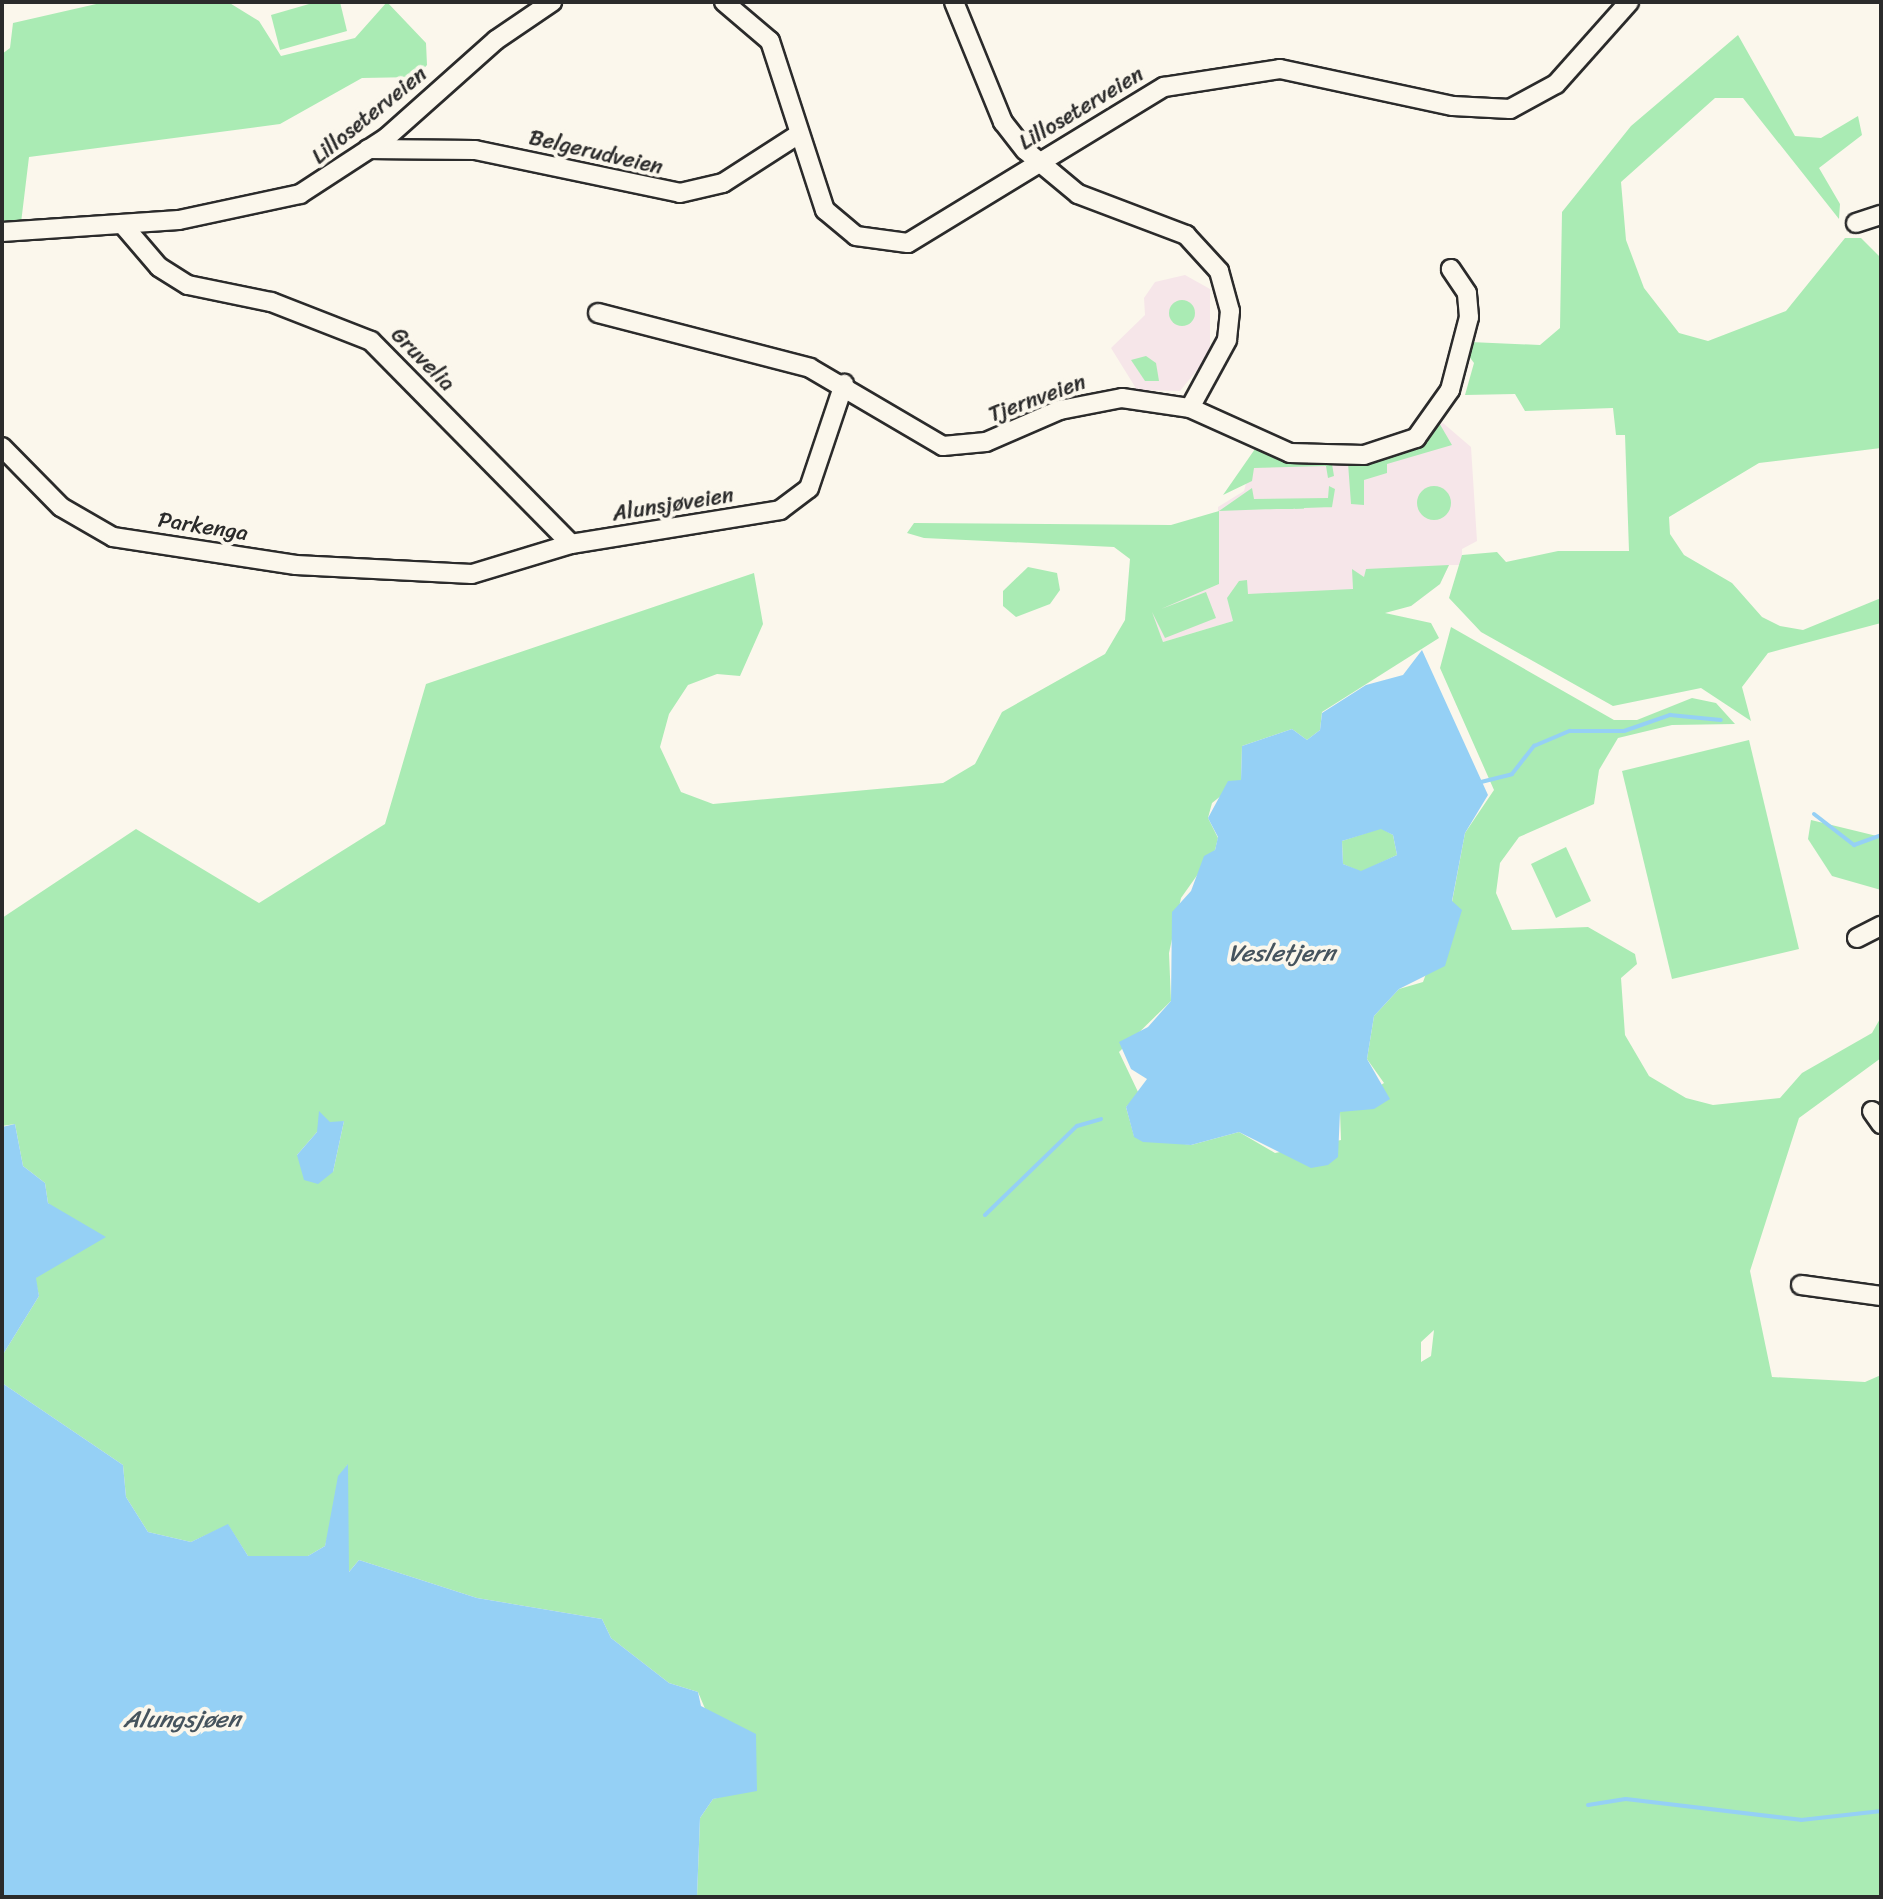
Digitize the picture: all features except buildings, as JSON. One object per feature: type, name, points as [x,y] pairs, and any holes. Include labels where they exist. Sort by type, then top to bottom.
[{"type":"street","name":"Lilloseterveien","points":[[2,232],[123,225],[267,206],[332,178],[552,2]]},
{"type":"street","name":"Lilloseterveien","points":[[724,2],[770,41],[825,210],[871,240],[908,243],[929,234],[1142,96],[1255,69],[1453,106],[1510,109],[1556,84],[1629,2]]},
{"type":"street","points":[[954,2],[1003,122],[1038,162],[1102,206],[1186,235],[1219,271],[1230,311],[1227,340],[1190,408]]},
{"type":"street","name":"Belgerudveien","points":[[368,149],[475,150],[680,193],[723,183],[799,134]]},
{"type":"street","points":[[1856,223],[1881,215]]},
{"type":"street","name":"Gruvelia","points":[[123,225],[159,267],[188,285],[271,302],[371,341],[571,544]]},
{"type":"street","name":"Tjernveien","points":[[598,313],[758,352],[844,384],[915,434],[956,447],[1105,399],[1190,408],[1267,446],[1316,458],[1364,455],[1416,438],[1450,390],[1467,342],[1467,293],[1451,269]]},
{"type":"street","name":"Alunsjøveien","points":[[431,576],[498,568],[571,544],[761,516],[795,501],[812,481],[844,384]]},
{"type":"street","name":"Parkenga","points":[[2,447],[61,507],[113,537],[431,576]]},
{"type":"street","points":[[1857,938],[1881,926]]},
{"type":"street","points":[[1801,1285],[1881,1296]]},
{"type":"shaded area","points":[[1185,275],[1210,289],[1210,354],[1180,391],[1137,390],[1111,348],[1145,315],[1144,298],[1155,282]]},
{"type":"shaded area","points":[[1443,423],[1471,447],[1477,541],[1462,549],[1462,565],[1449,565],[1440,584],[1411,606],[1233,621],[1163,642],[1151,613],[1219,584],[1218,507],[1244,491],[1255,449],[1307,463],[1348,463]]},
{"type":"green space","points":[[105,2],[228,2],[259,21],[281,56],[355,38],[387,2],[426,43],[427,65],[416,77],[362,78],[280,124],[29,157],[21,223],[2,225],[2,54],[10,48],[13,23]]},
{"type":"green space","points":[[316,2],[340,2],[347,31],[280,50],[271,15]]},
{"type":"green space","points":[[1738,35],[1795,136],[1821,138],[1858,116],[1862,135],[1819,168],[1840,204],[1839,219],[1743,98],[1715,98],[1621,182],[1626,240],[1644,288],[1679,333],[1708,341],[1786,311],[1845,238],[1861,238],[1881,258],[1881,448],[1759,463],[1669,517],[1670,534],[1684,555],[1732,583],[1762,617],[1780,626],[1803,630],[1881,598],[1881,623],[1768,653],[1742,687],[1751,721],[1701,688],[1613,706],[1481,632],[1449,598],[1462,555],[1497,552],[1506,562],[1558,551],[1629,551],[1625,435],[1616,435],[1613,408],[1525,411],[1515,394],[1465,395],[1474,363],[1468,355],[1470,342],[1540,345],[1560,328],[1562,212],[1631,126]]},
{"type":"green space","points":[[1182,300],[1191,304],[1195,313],[1191,322],[1182,326],[1173,322],[1169,313],[1173,304]]},
{"type":"green space","points":[[1146,356],[1156,363],[1159,381],[1145,381],[1131,360]]},
{"type":"green space","points":[[1438,421],[1452,445],[1387,464],[1387,473],[1364,480],[1364,505],[1351,504],[1348,463]]},
{"type":"green space","points":[[1255,449],[1332,464],[1334,476],[1328,478],[1326,466],[1254,468],[1252,481],[1223,495]]},
{"type":"green space","points":[[1329,486],[1335,489],[1332,507],[1219,511],[1252,488],[1254,499],[1328,498]]},
{"type":"green space","points":[[1434,486],[1446,491],[1451,503],[1446,515],[1434,520],[1422,515],[1417,503],[1422,491]]},
{"type":"green space","points":[[1219,511],[1219,584],[1161,609],[1206,592],[1216,618],[1165,638],[1152,612],[1163,642],[1233,621],[1227,598],[1239,581],[1247,580],[1248,594],[1353,589],[1352,569],[1364,577],[1366,569],[1449,565],[1440,584],[1411,606],[1385,613],[1431,623],[1439,638],[1322,712],[1320,730],[1307,740],[1292,729],[1242,746],[1241,780],[1212,803],[1208,818],[1218,838],[1215,850],[1181,898],[1169,953],[1171,1001],[1119,1052],[1139,1094],[1126,1107],[1134,1136],[1191,1145],[1239,1132],[1275,1153],[1341,1140],[1340,1112],[1384,1083],[1367,1059],[1374,1016],[1399,989],[1423,982],[1452,902],[1465,833],[1494,790],[1440,668],[1451,627],[1614,720],[1637,720],[1692,698],[1716,703],[1735,724],[1672,725],[1618,738],[1599,770],[1594,804],[1519,837],[1500,863],[1496,893],[1512,930],[1588,927],[1635,954],[1637,964],[1621,978],[1625,1035],[1649,1076],[1686,1098],[1713,1105],[1780,1098],[1802,1073],[1872,1033],[1881,1017],[1881,1058],[1799,1118],[1750,1271],[1772,1377],[1865,1382],[1881,1375],[1881,1897],[697,1897],[700,1818],[713,1799],[740,1792],[698,1692],[669,1683],[611,1638],[602,1619],[477,1598],[359,1560],[348,1573],[347,1465],[325,1546],[308,1556],[248,1556],[228,1525],[191,1542],[148,1532],[126,1497],[123,1465],[2,1383],[2,1356],[39,1296],[35,1278],[93,1241],[48,1203],[45,1183],[23,1166],[15,1124],[2,1126],[2,918],[136,829],[259,903],[385,824],[426,684],[754,573],[763,624],[740,676],[717,674],[688,685],[669,714],[660,747],[681,792],[713,804],[943,783],[975,764],[1002,712],[1105,654],[1125,620],[1130,559],[1114,547],[924,538],[907,533],[914,523],[1171,525]],"holes":[[[344,1121],[333,1172],[297,1155],[317,1132]],[[1434,1330],[1431,1356],[1421,1362],[1421,1342]]]},
{"type":"green space","points":[[1028,567],[1057,573],[1060,590],[1050,604],[1016,617],[1003,606],[1003,591]]},
{"type":"green space","points":[[1749,740],[1799,949],[1672,979],[1622,771]]},
{"type":"green space","points":[[1811,820],[1881,837],[1881,890],[1832,876],[1808,839]]},
{"type":"green space","points":[[1381,828],[1393,835],[1397,855],[1361,872],[1343,864],[1342,841]]},
{"type":"green space","points":[[1566,847],[1591,901],[1556,918],[1531,864]]},
{"type":"water","name":"Vesletjern","points":[[1422,650],[1488,795],[1465,833],[1452,901],[1462,910],[1445,966],[1399,989],[1374,1016],[1367,1059],[1390,1099],[1374,1109],[1340,1112],[1338,1157],[1328,1165],[1311,1168],[1239,1132],[1191,1145],[1143,1142],[1134,1137],[1126,1107],[1147,1079],[1131,1069],[1119,1042],[1148,1027],[1171,1001],[1172,912],[1191,891],[1204,856],[1215,850],[1218,837],[1208,818],[1228,781],[1241,780],[1242,746],[1292,729],[1307,740],[1320,730],[1322,713],[1366,685],[1403,675]],"holes":[[[1381,829],[1393,835],[1397,855],[1361,871],[1343,864],[1342,841]]]},
{"type":"water","points":[[319,1111],[330,1122],[344,1121],[333,1172],[318,1184],[304,1180],[297,1155],[317,1132]]},
{"type":"water","points":[[15,1124],[23,1166],[45,1183],[48,1203],[106,1237],[36,1278],[39,1296],[2,1356],[2,1127]]},
{"type":"water","name":"Alungsjøen","points":[[2,1383],[123,1465],[126,1497],[148,1532],[191,1542],[228,1524],[248,1556],[308,1556],[325,1546],[338,1476],[348,1464],[349,1572],[359,1560],[477,1598],[602,1619],[611,1638],[669,1683],[698,1692],[701,1706],[756,1734],[757,1791],[713,1799],[700,1818],[697,1897],[2,1897]]},
{"type":"waterway","points":[[1481,782],[1512,774],[1534,746],[1570,731],[1624,731],[1670,715],[1721,720]]},
{"type":"waterway","points":[[1814,814],[1854,845],[1881,835]]},
{"type":"waterway","points":[[985,1215],[1077,1126],[1101,1119]]},
{"type":"waterway","points":[[1588,1805],[1626,1799],[1801,1820],[1881,1811]]}]
